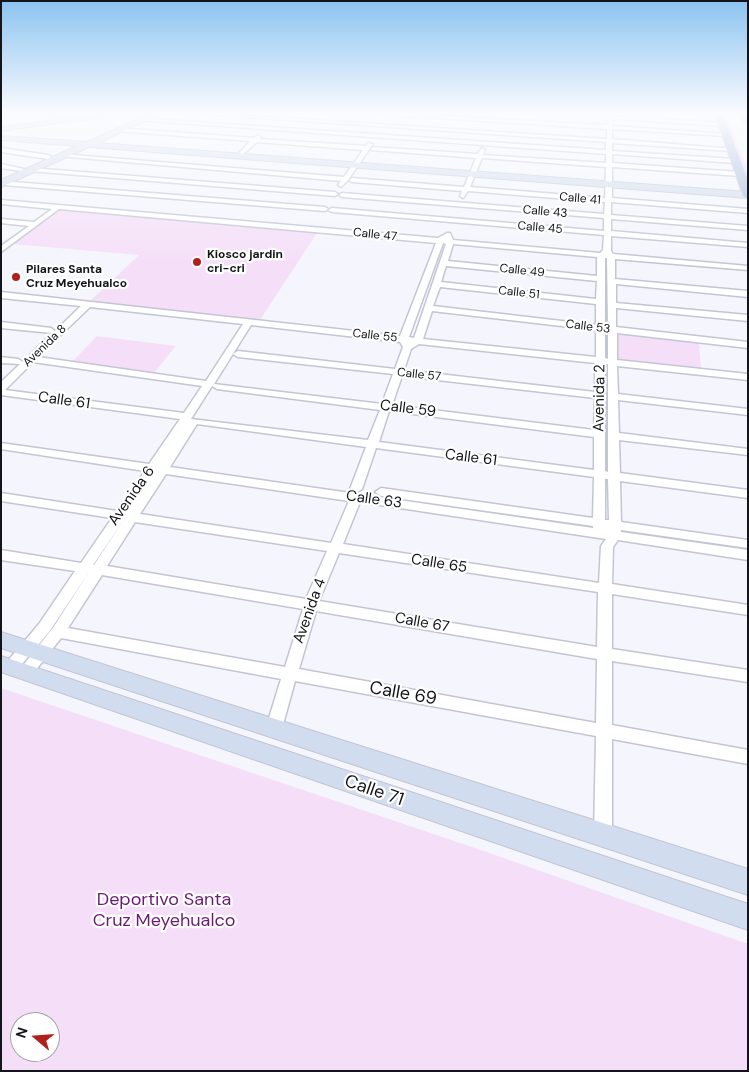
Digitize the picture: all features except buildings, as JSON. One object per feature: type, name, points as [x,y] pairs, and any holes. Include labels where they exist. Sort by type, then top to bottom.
[{"type":"main road","points":[[736,163],[747,194]]},
{"type":"street","points":[[2,182],[35,163]]},
{"type":"street","points":[[2,182],[46,163]]},
{"type":"street","name":"Calle 41","points":[[149,163],[748,211]]},
{"type":"street","points":[[187,204],[230,163]]},
{"type":"street","points":[[348,163],[747,194]]},
{"type":"street","points":[[405,343],[418,340],[443,263],[452,220],[477,163]]},
{"type":"street","points":[[570,163],[740,174]]},
{"type":"street","points":[[326,213],[360,164]]},
{"type":"street","points":[[1,166],[21,170]]},
{"type":"street","name":"Avenida 2","points":[[603,836],[605,589],[607,532],[614,476],[612,330],[606,304],[608,166]]},
{"type":"street","name":"Calle 43","points":[[32,170],[748,228]]},
{"type":"street","name":"Calle 45","points":[[2,182],[194,198],[326,213],[452,220],[748,245]]},
{"type":"street","name":"Calle 47","points":[[1,202],[174,217],[317,226],[440,241]]},
{"type":"street","points":[[1,250],[58,207]]},
{"type":"street","points":[[174,217],[180,211]]},
{"type":"street","points":[[1,221],[35,224]]},
{"type":"street","points":[[448,238],[748,268]]},
{"type":"street","name":"Avenida 4","points":[[274,728],[311,604],[356,493],[440,241],[448,238]]},
{"type":"street","points":[[1,242],[10,243]]},
{"type":"street","name":"Calle 49","points":[[443,263],[748,294]]},
{"type":"street","name":"Calle 51","points":[[437,284],[606,304],[748,318]]},
{"type":"street","name":"Calle 55","points":[[1,295],[254,322],[405,343]]},
{"type":"street","name":"Avenida 8","points":[[1,379],[51,331],[84,304]]},
{"type":"street","name":"Avenida 8","points":[[1,388],[84,304]]},
{"type":"street","name":"Avenida 2","points":[[606,304],[600,329],[599,474],[607,532]]},
{"type":"street","name":"Calle 53","points":[[428,308],[600,329],[748,344]]},
{"type":"street","name":"Avenida 6","points":[[213,385],[238,354],[254,322]]},
{"type":"street","name":"Avenida 6","points":[[35,650],[254,322]]},
{"type":"street","points":[[1,325],[51,331]]},
{"type":"street","name":"Calle 55","points":[[418,340],[748,377]]},
{"type":"street","name":"Calle 57","points":[[238,354],[599,395]]},
{"type":"street","name":"Calle 59","points":[[32,358],[213,385],[599,434]]},
{"type":"street","points":[[1,360],[18,362]]},
{"type":"street","name":"Calle 61","points":[[1,392],[371,446],[748,494]]},
{"type":"street","points":[[613,396],[748,412]]},
{"type":"street","points":[[614,436],[748,452]]},
{"type":"street","name":"Calle 63","points":[[1,438],[748,554]]},
{"type":"street","name":"Calle 63","points":[[1,446],[160,464]]},
{"type":"street","name":"Calle 65","points":[[1,497],[748,610]]},
{"type":"street","name":"Calle 63","points":[[607,532],[748,544]]},
{"type":"street","name":"Calle 67","points":[[1,555],[748,676]]},
{"type":"street","name":"Avenida 6","points":[[13,668],[58,632],[90,568]]},
{"type":"street","name":"Calle 69","points":[[58,632],[748,757]]},
{"type":"street","name":"Calle 71","points":[[1,640],[748,882]]},
{"type":"street","name":"Calle 71","points":[[13,668],[748,917]]},
{"type":"green space","points":[[741,163],[745,163],[748,171],[748,184]]},
{"type":"green space","points":[[58,208],[319,230],[260,320],[90,301],[139,255],[12,244]]},
{"type":"green space","points":[[614,331],[699,340],[701,370],[615,360]]},
{"type":"green space","points":[[97,336],[176,346],[154,373],[72,362]]},
{"type":"green space","name":"Deportivo Santa Cruz Meyehualco","points":[[1,688],[481,850],[748,944],[748,1071],[1,1071]]},
{"type":"place","name":"Kiosco jardin cri-cri","points":[[197,262]]},
{"type":"place","name":"Pilares Santa Cruz Meyehualco","points":[[16,277]]}]
